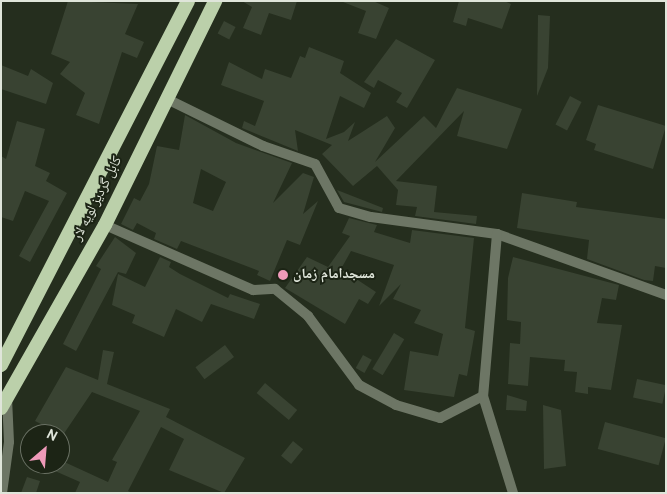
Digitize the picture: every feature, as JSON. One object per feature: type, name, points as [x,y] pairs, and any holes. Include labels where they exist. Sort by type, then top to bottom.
[{"type":"highway","name":"کابل گردیز لویه لار","points":[[1,365],[188,1]]},
{"type":"highway","name":"کابل گردیز لویه لار","points":[[4,402],[105,225],[215,1]]},
{"type":"street","points":[[167,99],[263,146],[316,164],[339,208],[371,217],[497,234],[666,295]]},
{"type":"street","points":[[105,225],[253,290],[275,289],[308,316],[359,385],[396,406],[440,418],[483,396]]},
{"type":"street","points":[[497,234],[483,396],[513,493]]},
{"type":"street","points":[[2,493],[9,442],[4,402]]},
{"type":"building","points":[[68,1],[138,4],[125,34],[144,42],[137,58],[122,52],[99,124],[76,115],[85,93],[60,74],[70,62],[51,54]]},
{"type":"building","points":[[242,1],[297,1],[291,20],[269,13],[261,35],[243,28],[252,7]]},
{"type":"building","points":[[373,1],[389,8],[376,39],[358,33],[366,11],[343,2]]},
{"type":"building","points":[[459,1],[504,1],[511,4],[502,29],[468,18],[466,26],[453,22]]},
{"type":"building","points":[[538,15],[550,16],[548,68],[537,96]]},
{"type":"building","points":[[224,21],[236,27],[229,39],[218,33]]},
{"type":"building","points":[[396,39],[435,60],[407,108],[396,102],[402,93],[378,80],[374,88],[364,82]]},
{"type":"building","points":[[309,47],[344,61],[340,73],[371,93],[364,108],[340,96],[326,139],[344,132],[355,122],[348,141],[387,116],[395,128],[375,162],[424,116],[436,128],[457,88],[522,109],[507,149],[457,136],[464,111],[396,181],[437,186],[434,212],[477,216],[476,224],[415,216],[417,207],[396,205],[398,190],[377,166],[353,186],[322,154],[332,145],[295,130],[298,151],[242,128],[244,121],[255,126],[264,101],[221,85],[229,62],[262,79],[265,69],[291,78],[300,56],[305,58]]},
{"type":"building","points":[[1,65],[28,76],[31,69],[53,83],[46,104],[1,89]]},
{"type":"building","points":[[570,96],[582,102],[567,130],[555,125]]},
{"type":"building","points":[[598,105],[666,126],[653,169],[594,150],[596,144],[586,140]]},
{"type":"building","points":[[185,115],[236,143],[292,163],[273,203],[303,173],[314,177],[303,214],[318,201],[300,245],[287,240],[270,281],[257,275],[259,271],[181,241],[177,249],[154,239],[156,233],[137,223],[133,230],[121,224],[134,198],[140,201],[149,184],[157,146],[179,150]],"holes":[[[201,169],[226,182],[213,211],[193,203]]]},
{"type":"building","points":[[17,121],[45,129],[35,166],[50,173],[46,181],[67,193],[30,262],[19,256],[49,201],[25,191],[13,221],[1,217],[1,156],[6,159]]},
{"type":"building","points":[[337,190],[383,208],[382,212],[344,202]]},
{"type":"building","points":[[522,193],[577,202],[576,207],[666,219],[666,268],[655,266],[653,281],[644,280],[587,259],[589,240],[517,228]]},
{"type":"building","points":[[349,218],[377,225],[374,232],[410,243],[412,230],[474,238],[465,328],[475,331],[467,376],[459,374],[454,397],[404,390],[410,351],[438,356],[443,334],[414,323],[421,310],[393,299],[401,284],[379,306],[394,265],[351,251],[341,269],[376,292],[368,304],[359,299],[345,324],[285,288],[307,257],[328,267],[350,236],[342,233]]},
{"type":"building","points":[[115,237],[136,253],[126,274],[118,272],[76,351],[63,344],[101,269],[96,266]]},
{"type":"building","points":[[160,257],[171,262],[169,267],[180,274],[228,298],[230,294],[260,304],[254,319],[211,304],[202,322],[176,309],[164,337],[132,323],[135,315],[112,305],[118,274],[145,287]]},
{"type":"building","points":[[513,257],[619,285],[616,300],[602,298],[597,323],[622,325],[611,390],[588,387],[588,394],[575,392],[577,372],[564,371],[565,360],[530,357],[528,386],[508,384],[510,343],[520,344],[521,322],[507,320],[508,278]]},
{"type":"building","points":[[394,333],[404,339],[383,375],[372,369]]},
{"type":"building","points":[[225,345],[234,357],[204,379],[195,367]]},
{"type":"building","points":[[103,350],[114,352],[107,384],[170,409],[166,417],[245,458],[224,493],[169,470],[184,439],[161,427],[128,491],[132,493],[75,493],[80,482],[62,474],[70,474],[70,465],[108,482],[117,462],[112,460],[140,411],[92,392],[70,425],[41,424],[35,421],[66,367],[98,380]]},
{"type":"building","points":[[363,355],[372,360],[364,373],[356,368]]},
{"type":"building","points":[[637,379],[666,385],[662,404],[633,398]]},
{"type":"building","points":[[265,383],[297,410],[289,420],[257,393]]},
{"type":"building","points":[[507,395],[527,401],[526,411],[506,410]]},
{"type":"building","points":[[543,405],[561,410],[566,466],[544,469]]},
{"type":"building","points":[[605,422],[666,438],[659,465],[598,449]]},
{"type":"building","points":[[293,441],[303,449],[291,464],[281,456]]},
{"type":"building","points":[[27,477],[40,481],[36,493],[21,493]]},
{"type":"place","name":"مسجدامام زمان","points":[[283,275]]}]
